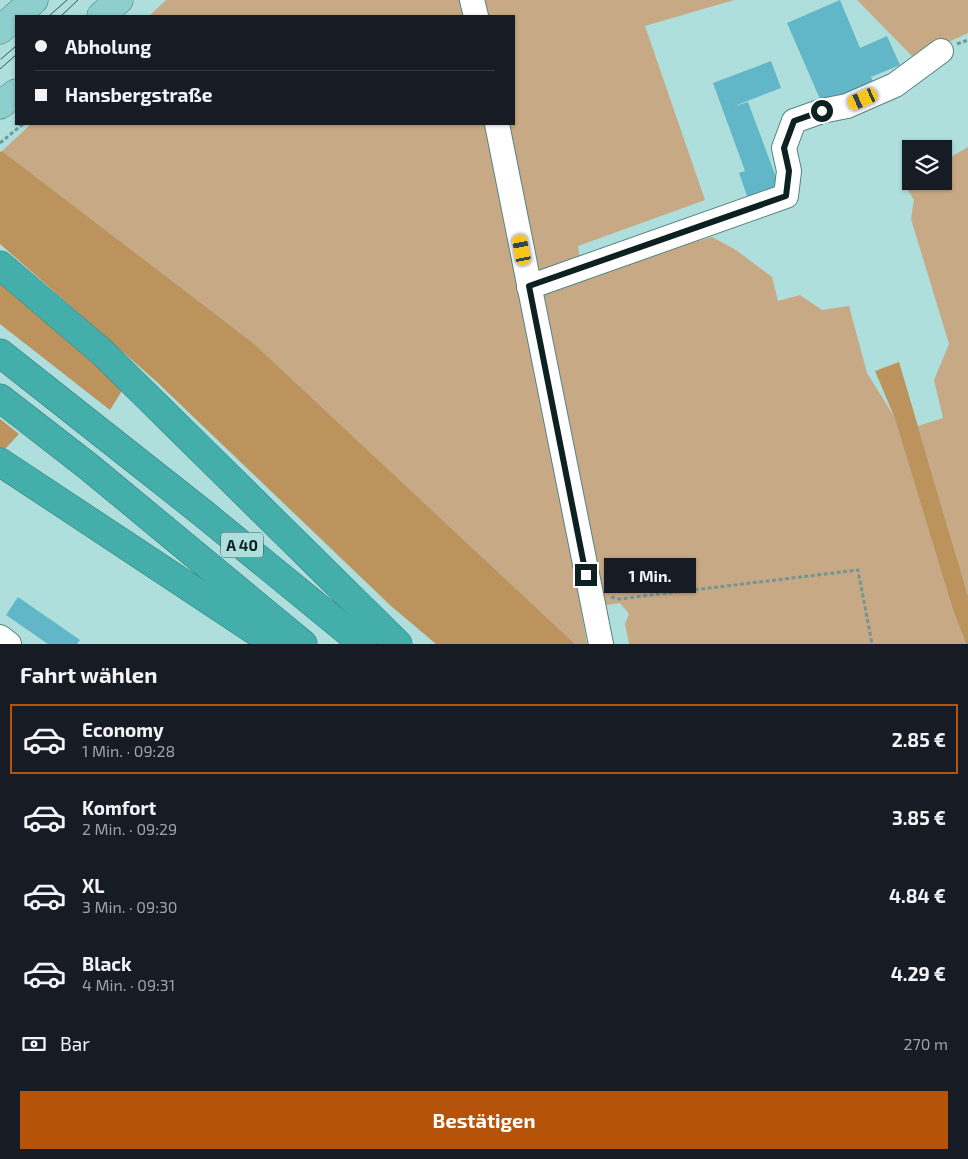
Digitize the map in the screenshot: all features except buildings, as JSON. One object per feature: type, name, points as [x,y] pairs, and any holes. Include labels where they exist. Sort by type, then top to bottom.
[{"type":"highway","points":[[0,266],[103,353],[398,644]]},
{"type":"highway","name":"A 40","points":[[0,353],[204,514],[363,644]]},
{"type":"highway","name":"A 40","points":[[0,398],[89,466],[303,644]]},
{"type":"highway","points":[[0,462],[275,644]]},
{"type":"main road","points":[[17,15],[34,0]]},
{"type":"main road","points":[[102,15],[119,0]]},
{"type":"main road","points":[[0,30],[15,17]]},
{"type":"main road","points":[[0,105],[15,94]]},
{"type":"street","points":[[95,15],[102,0]]},
{"type":"street","points":[[472,0],[476,15]]},
{"type":"street","points":[[529,286],[786,196],[789,171],[784,148],[794,121],[822,111],[847,106],[894,85],[941,51]]},
{"type":"street","points":[[497,125],[601,644]]},
{"type":"street","points":[[0,638],[9,644]]},
{"type":"path","points":[[0,143],[22,125]]},
{"type":"path","points":[[590,594],[619,599],[858,570],[872,644]]},
{"type":"shaded area","points":[[166,0],[734,0],[645,26],[705,200],[578,246],[582,275],[712,237],[736,250],[772,277],[778,301],[800,295],[822,310],[849,306],[867,373],[894,416],[953,610],[966,644],[629,644],[625,624],[629,614],[620,603],[581,609],[587,644],[575,644],[252,342],[2,151],[30,125],[515,125],[515,15],[150,15]]},
{"type":"shaded area","points":[[857,0],[968,0],[968,33],[914,58]]},
{"type":"shaded area","points":[[968,147],[968,596],[918,426],[943,418],[934,380],[949,344],[911,219],[914,200],[908,190],[952,190],[952,156]]},
{"type":"shaded area","points":[[2,151],[252,342],[575,644],[436,644],[391,606],[157,382],[0,244],[0,152]]},
{"type":"shaded area","points":[[0,283],[123,389],[110,410],[0,324]]},
{"type":"shaded area","points":[[899,362],[968,596],[968,644],[966,644],[953,610],[894,416],[875,371]]},
{"type":"shaded area","points":[[0,419],[19,434],[2,452],[0,450]]},
{"type":"tram line","points":[[50,15],[67,0]]},
{"type":"tram line","points":[[62,15],[78,0]]},
{"type":"tram line","points":[[1,59],[15,47]]},
{"type":"tram line","points":[[0,69],[15,56]]},
{"type":"route","points":[[586,575],[529,286],[786,196],[789,171],[784,148],[794,121],[822,111]]}]
